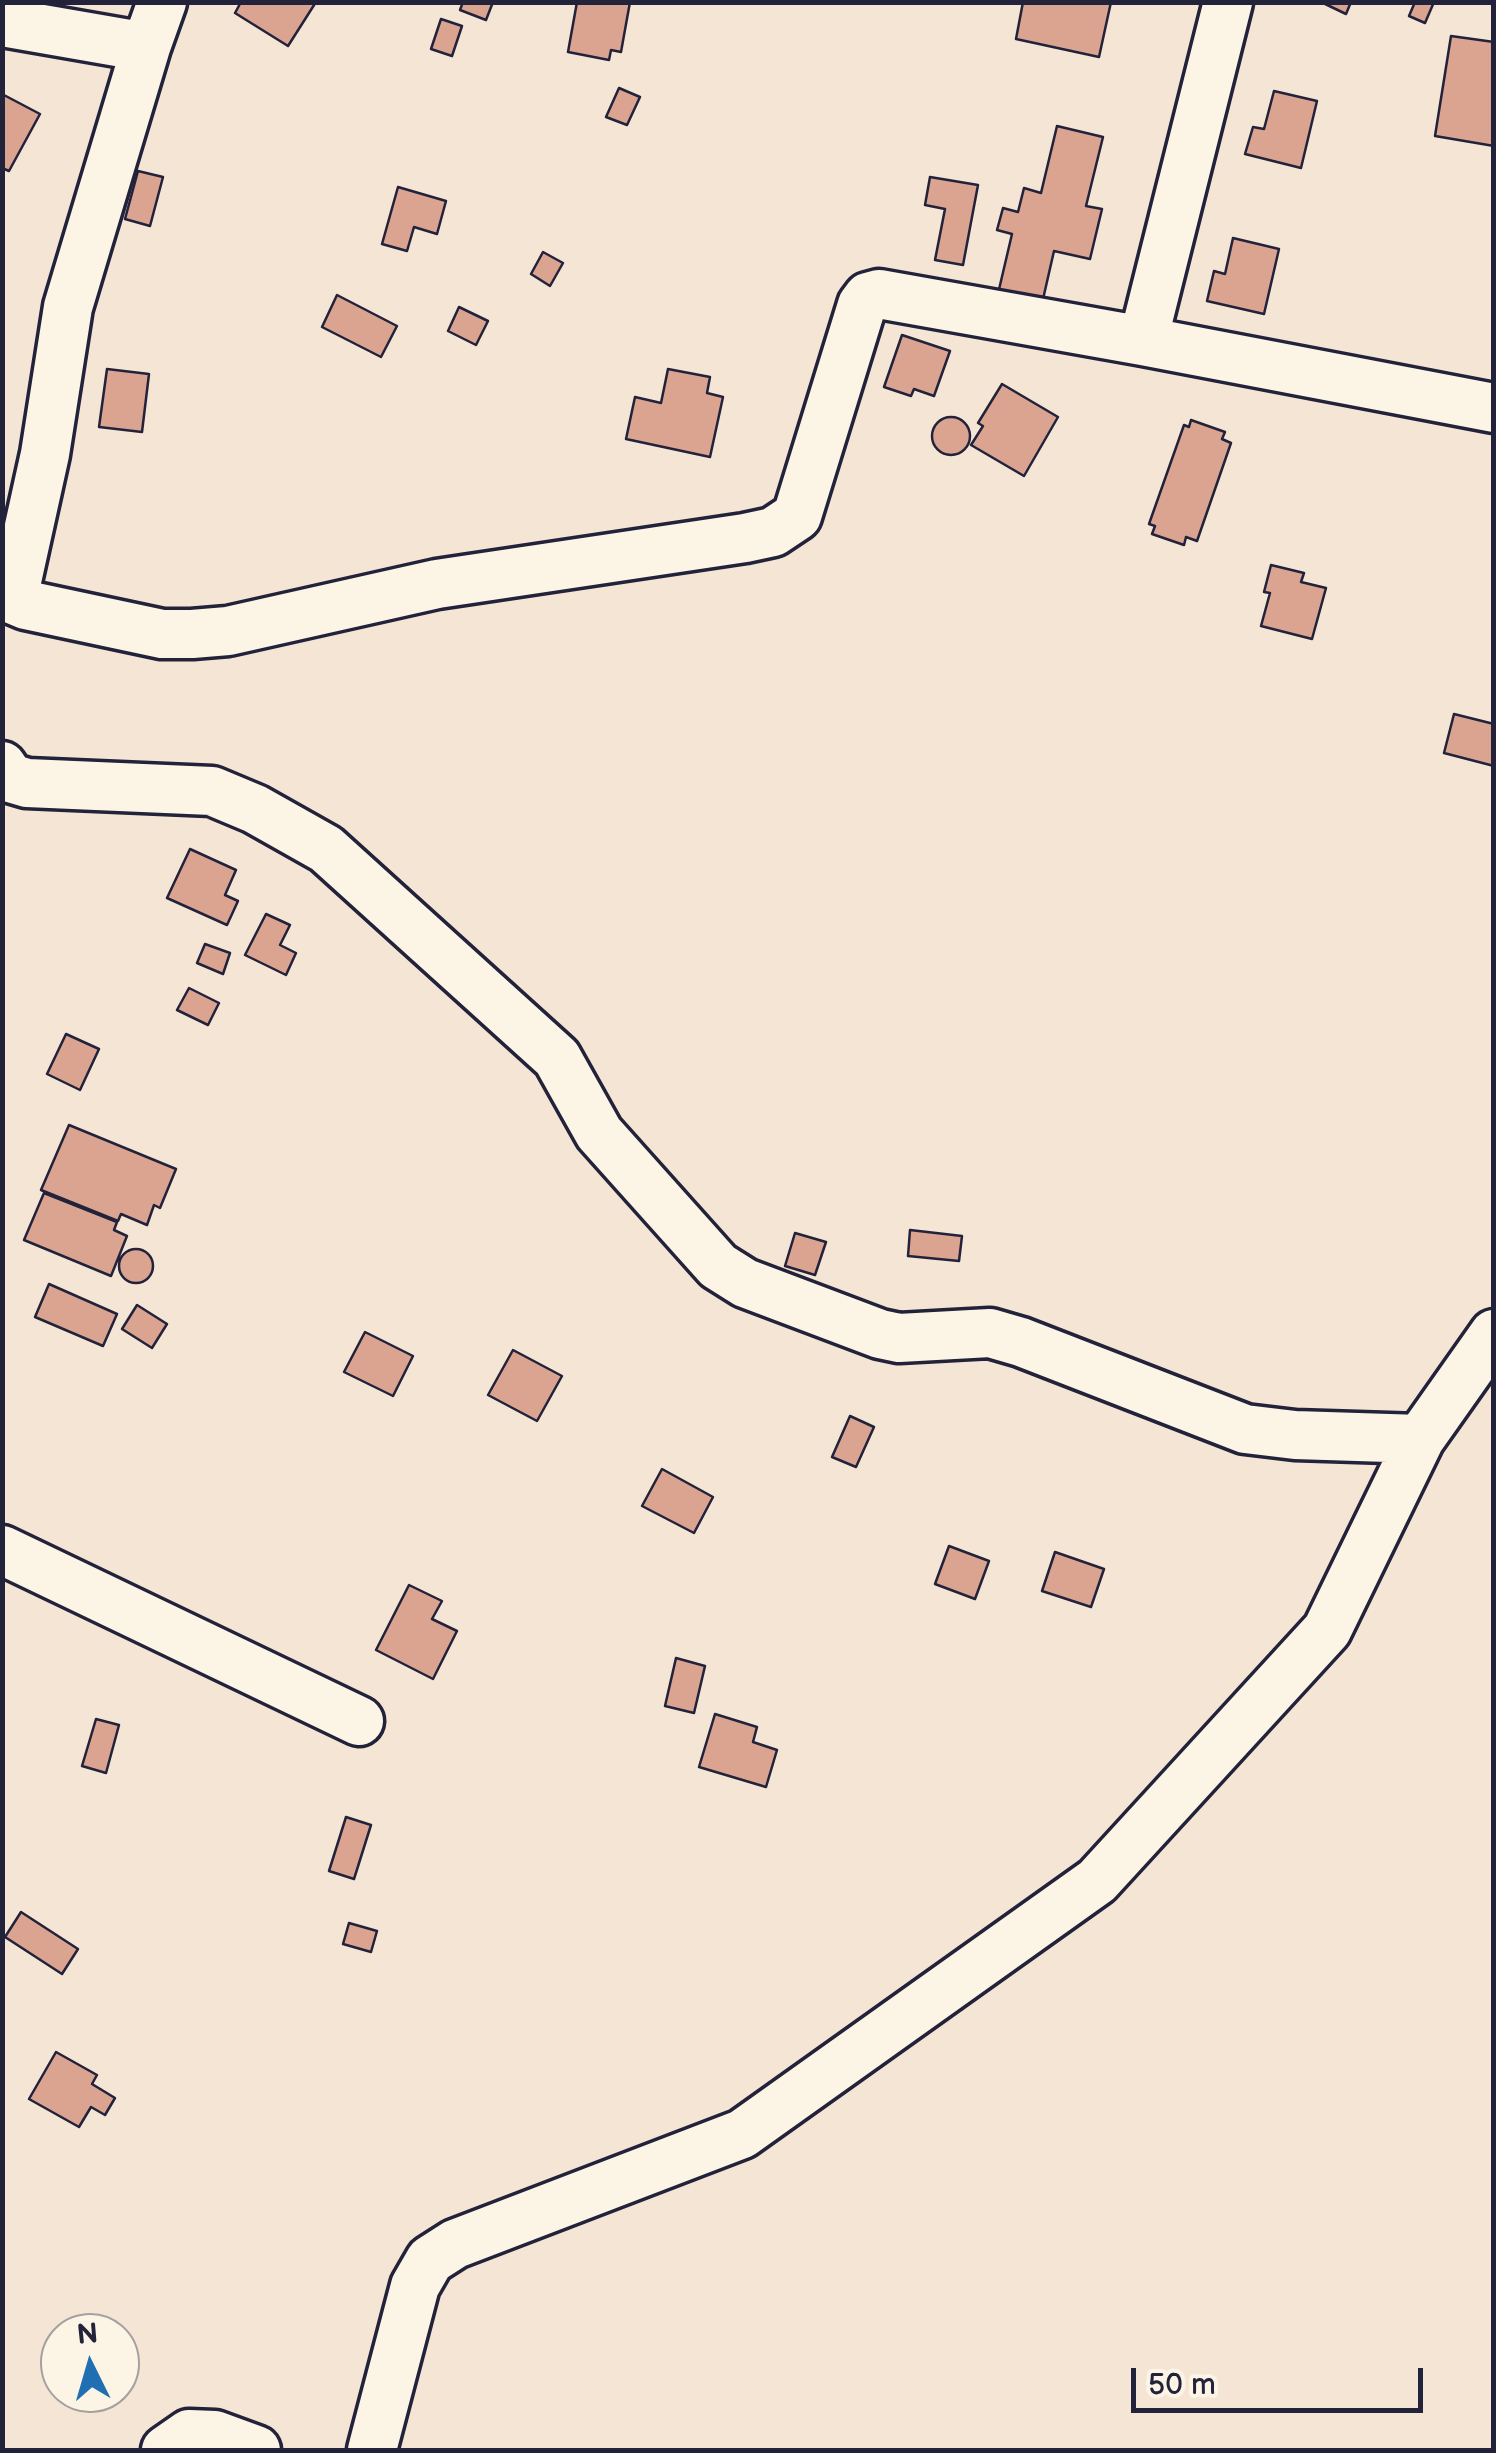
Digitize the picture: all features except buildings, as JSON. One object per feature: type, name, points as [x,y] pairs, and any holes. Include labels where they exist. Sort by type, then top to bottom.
[{"type":"street","points":[[162,2],[68,307],[45,454],[11,610],[162,634],[228,631],[437,584],[773,532],[797,516],[862,306],[868,297],[878,294],[1494,408]]},
{"type":"street","points":[[1143,341],[1228,2]]},
{"type":"street","points":[[2,22],[146,47]]},
{"type":"street","points":[[5,778],[26,783],[212,792],[255,809],[326,849],[557,1058],[599,1133],[718,1266],[745,1282],[880,1334],[899,1338],[990,1333],[1021,1342],[1245,1428],[1295,1435],[1420,1439]]},
{"type":"street","points":[[372,2450],[415,2286],[430,2260],[455,2244],[742,2134],[1097,1881],[1327,1630],[1420,1439],[1494,1334]]},
{"type":"street","points":[[2,1550],[359,1721]]},
{"type":"street","points":[[166,2450],[190,2434],[215,2436],[256,2450]]}]
